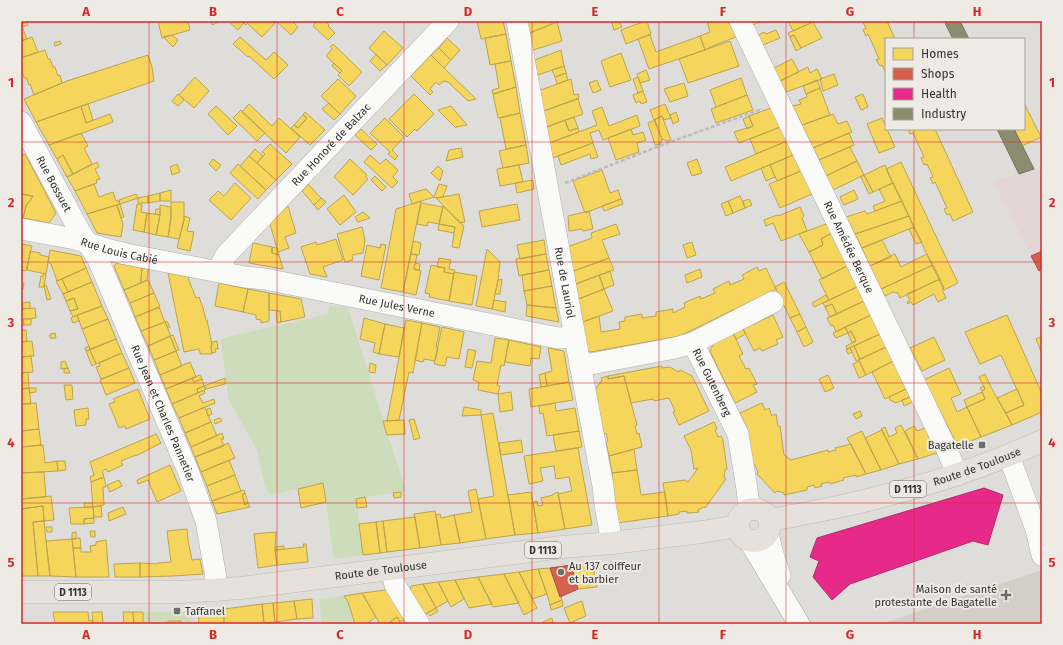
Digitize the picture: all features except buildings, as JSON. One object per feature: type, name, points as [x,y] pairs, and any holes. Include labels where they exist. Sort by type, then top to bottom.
[{"type":"main road","name":"Route de Toulouse","points":[[21,592],[181,592],[217,590],[562,547],[612,544],[755,526],[904,490],[1009,456],[1042,441]]},
{"type":"street","name":"Rue Honoré de Balzac","points":[[219,272],[220,266],[226,255],[448,21]]},
{"type":"street","name":"Rue de Lauriol","points":[[518,21],[603,486],[612,544]]},
{"type":"street","name":"Rue Amédée Berque","points":[[740,21],[948,452],[957,474]]},
{"type":"street","name":"Rue Bossuet","points":[[21,122],[80,232],[89,244]]},
{"type":"street","name":"Rue Louis Cabié","points":[[21,229],[75,239],[106,250],[219,272]]},
{"type":"street","name":"Rue Jean et Charles Pannetier","points":[[89,244],[98,257],[188,471],[206,521],[217,590]]},
{"type":"street","name":"Rue Jules Verne","points":[[219,272],[273,280],[558,338],[575,337]]},
{"type":"street","points":[[693,343],[773,302]]},
{"type":"street","name":"Rue Gutenberg","points":[[580,366],[675,348],[693,343],[738,434],[755,526]]},
{"type":"street","points":[[1009,456],[1036,529],[1042,555]]},
{"type":"street","points":[[755,526],[798,623]]},
{"type":"street","points":[[392,569],[394,585],[419,624]]},
{"type":"path","points":[[548,189],[780,102]]},
{"type":"shaded area","points":[[1034,169],[1036,172],[1042,170],[1042,269],[1039,271],[993,182]]},
{"type":"shaded area","name":"Maison de santé protestante de Bagatelle","points":[[1042,570],[1042,624],[880,624],[896,619]]},
{"type":"green space","points":[[329,305],[348,308],[406,491],[356,499],[363,555],[334,559],[323,483],[270,495],[265,486],[257,450],[228,398],[221,340],[227,337],[328,314]]},
{"type":"green space","points":[[344,596],[348,602],[355,624],[322,624],[319,599]]},
{"type":"green space","points":[[143,612],[191,612],[192,624],[143,624]]},
{"type":"place","name":"Bagatelle","points":[[982,445]]},
{"type":"place","name":"Au 137 coiffeur et barbier","points":[[561,572]]},
{"type":"place","name":"Maison de santé protestante de Bagatelle","points":[[1006,595]]},
{"type":"place","name":"Taffanel","points":[[177,611]]}]
